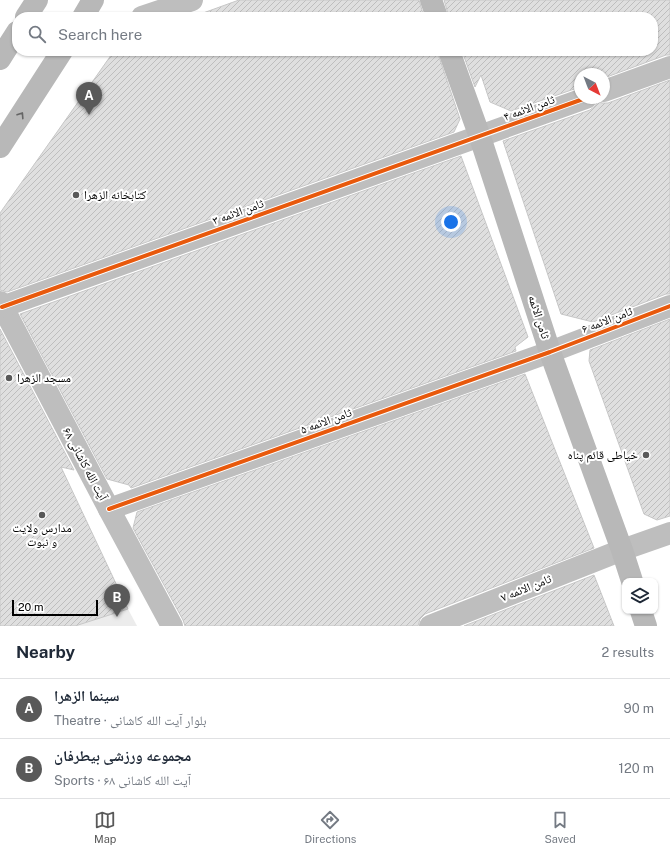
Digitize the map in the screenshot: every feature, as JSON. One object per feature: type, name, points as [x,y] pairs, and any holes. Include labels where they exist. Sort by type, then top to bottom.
[{"type":"street","points":[[86,12],[93,0]]},
{"type":"street","points":[[157,12],[192,0]]},
{"type":"street","points":[[431,0],[435,12]]},
{"type":"street","points":[[0,59],[12,40]]},
{"type":"street","points":[[0,148],[59,56]]},
{"type":"street","name":"ثامن الائمه","points":[[451,56],[480,137],[550,352],[631,578]]},
{"type":"street","points":[[610,89],[670,67]]},
{"type":"street","name":"ثامن الائمه ۴","points":[[480,137],[574,102]]},
{"type":"street","name":"ثامن الائمه ۳","points":[[1,304],[480,137]]},
{"type":"street","name":"آیت الله کاشانی ۶۸","points":[[1,304],[108,509],[172,626]]},
{"type":"street","name":"ثامن الائمه ۶","points":[[550,352],[670,306]]},
{"type":"street","name":"ثامن الائمه ۵","points":[[108,509],[550,352]]},
{"type":"street","name":"ثامن الائمه ۷","points":[[430,626],[622,550],[670,533]]},
{"type":"street","points":[[642,614],[646,626]]},
{"type":"shaded area","points":[[128,609],[137,626],[75,626]]},
{"type":"building","points":[[239,0],[419,0],[423,12],[206,12]]},
{"type":"building","points":[[444,0],[670,0],[670,55],[666,55],[610,76],[610,68],[574,68],[574,89],[511,111],[490,102],[481,75],[475,87],[464,56],[658,56],[658,12],[448,12]]},
{"type":"building","points":[[110,56],[439,56],[460,119],[454,132],[7,292],[0,290],[0,213]]},
{"type":"building","points":[[670,80],[670,294],[666,294],[593,322],[561,314],[503,141],[590,110],[596,104],[610,104],[610,102]]},
{"type":"building","points":[[461,156],[528,337],[515,347],[516,351],[131,488],[129,485],[107,479],[20,314]]},
{"type":"building","points":[[670,319],[670,516],[657,520],[644,514],[589,361],[590,350]]},
{"type":"building","name":"مدارس ولایت و نبوت","points":[[0,329],[74,470],[61,467],[128,609],[75,626],[0,626]]},
{"type":"building","points":[[525,374],[594,548],[425,614],[420,619],[418,626],[185,626],[133,528],[137,512]]},
{"type":"building","points":[[594,575],[614,626],[464,626]]},
{"type":"cycle path","points":[[2,307],[574,102]]},
{"type":"cycle path","points":[[109,509],[550,352],[670,306]]},
{"type":"place","name":"سینما الزهرا","points":[[89,115]]},
{"type":"place","name":"کتابخانه الزهرا","points":[[76,195]]},
{"type":"place","name":"مسجد الزهرا","points":[[9,378]]},
{"type":"place","name":"خیاطی قائم پناه","points":[[646,455]]},
{"type":"place","name":"مدارس ولایت و نبوت","points":[[42,515]]},
{"type":"place","name":"مجموعه ورزشی بیطرفان","points":[[117,617]]}]
